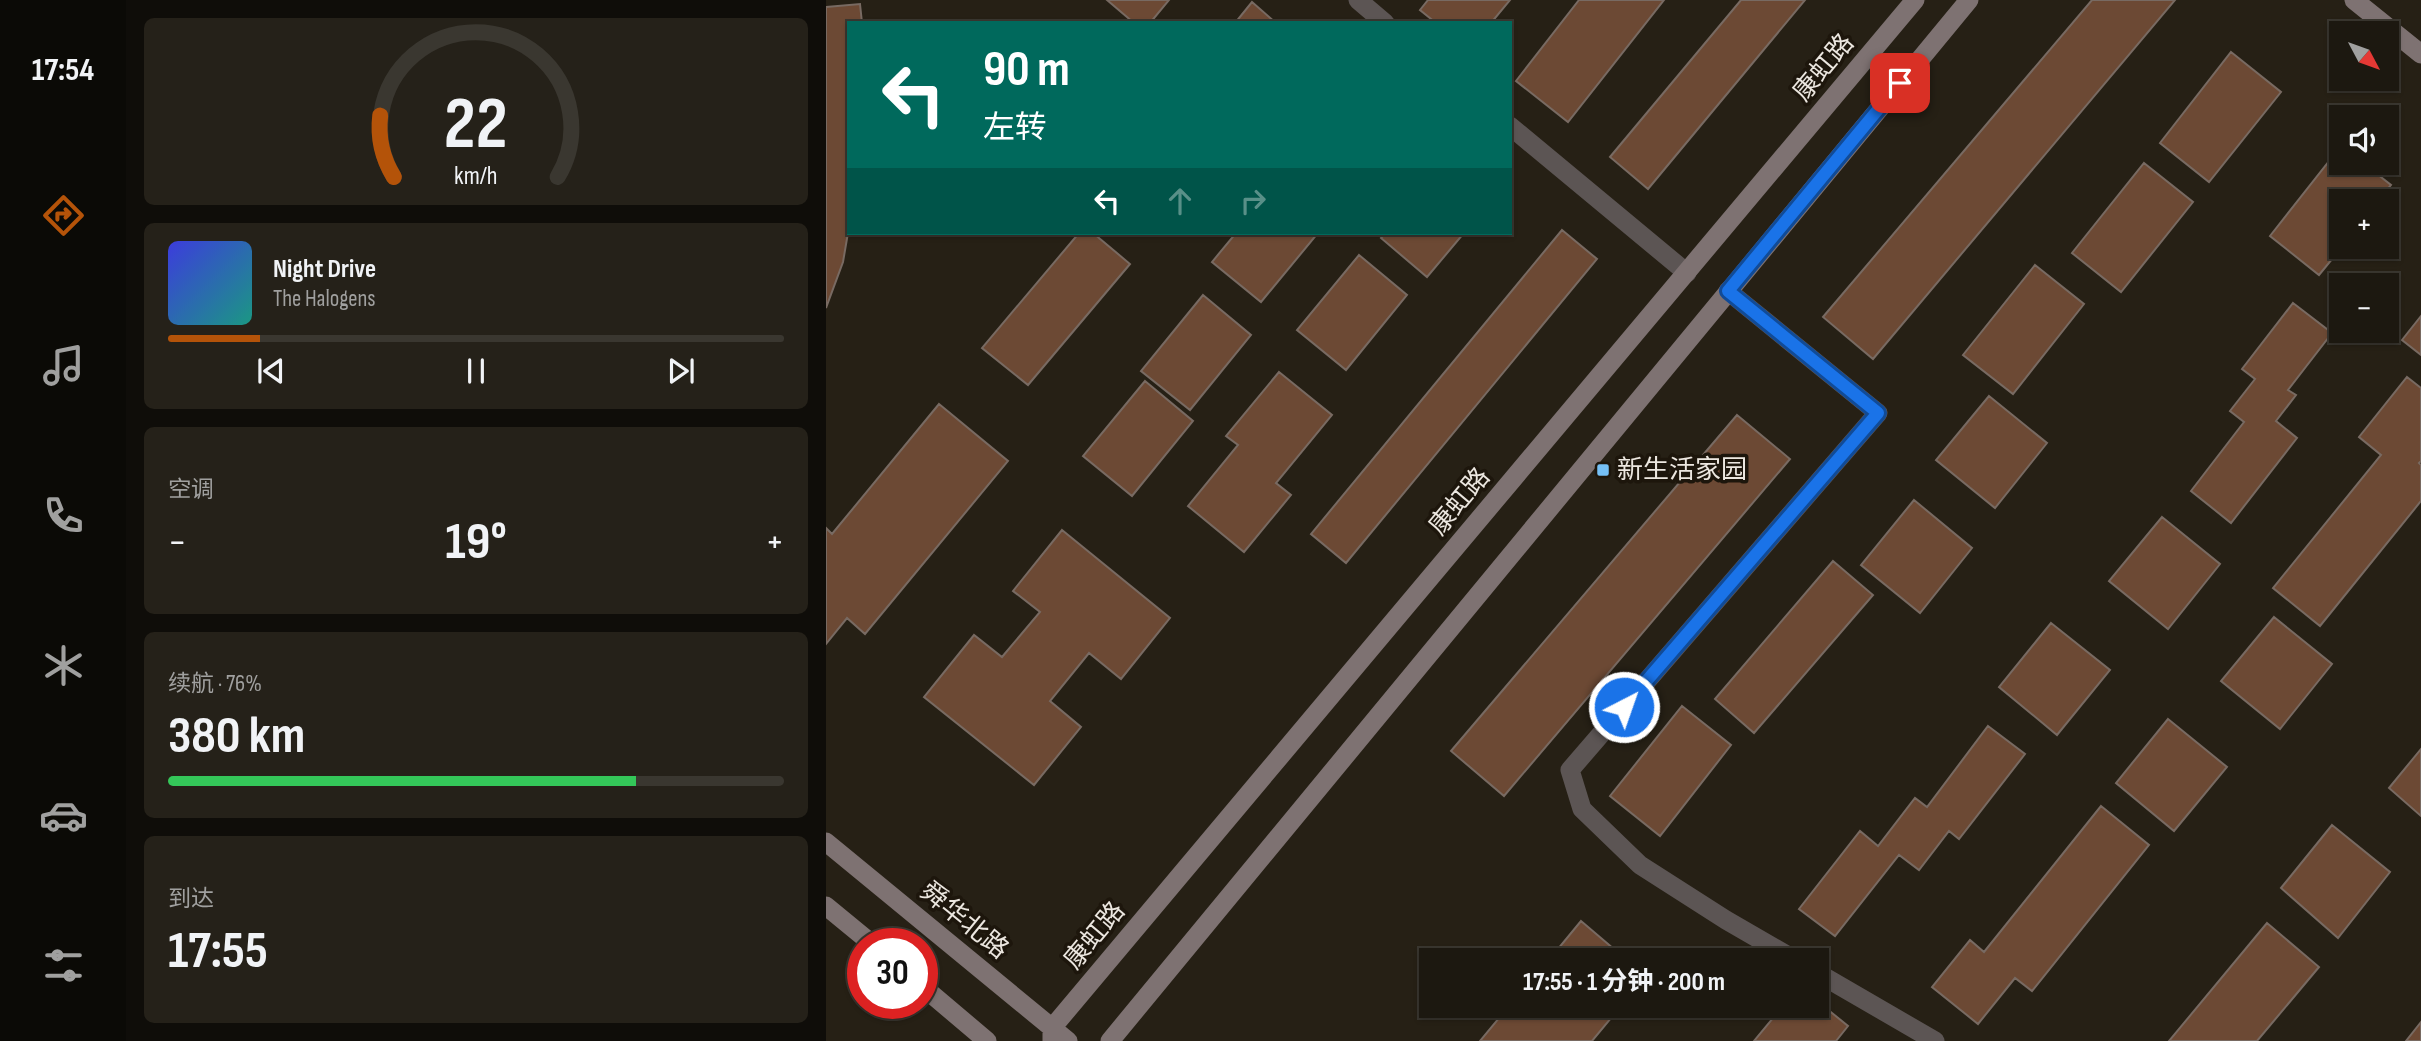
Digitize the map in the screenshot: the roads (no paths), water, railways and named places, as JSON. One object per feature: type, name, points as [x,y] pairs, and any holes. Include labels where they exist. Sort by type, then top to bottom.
[{"type":"main road","name":"康虹路","points":[[1052,1035],[1915,0]]},
{"type":"main road","points":[[1110,1041],[1969,0]]},
{"type":"main road","points":[[2354,0],[2421,54]]},
{"type":"main road","name":"舜华北路","points":[[826,842],[1052,1035],[1068,1041]]},
{"type":"main road","points":[[826,906],[853,928]]},
{"type":"main road","points":[[938,1000],[987,1041]]},
{"type":"street","points":[[1357,0],[1383,21]]},
{"type":"street","points":[[1512,129],[1687,273]]},
{"type":"street","points":[[1728,291],[1878,413],[1570,770],[1582,809],[1640,865],[1774,948]]},
{"type":"street","points":[[1829,980],[1935,1041]]},
{"type":"place","name":"新生活家园","points":[[1603,470]]}]
